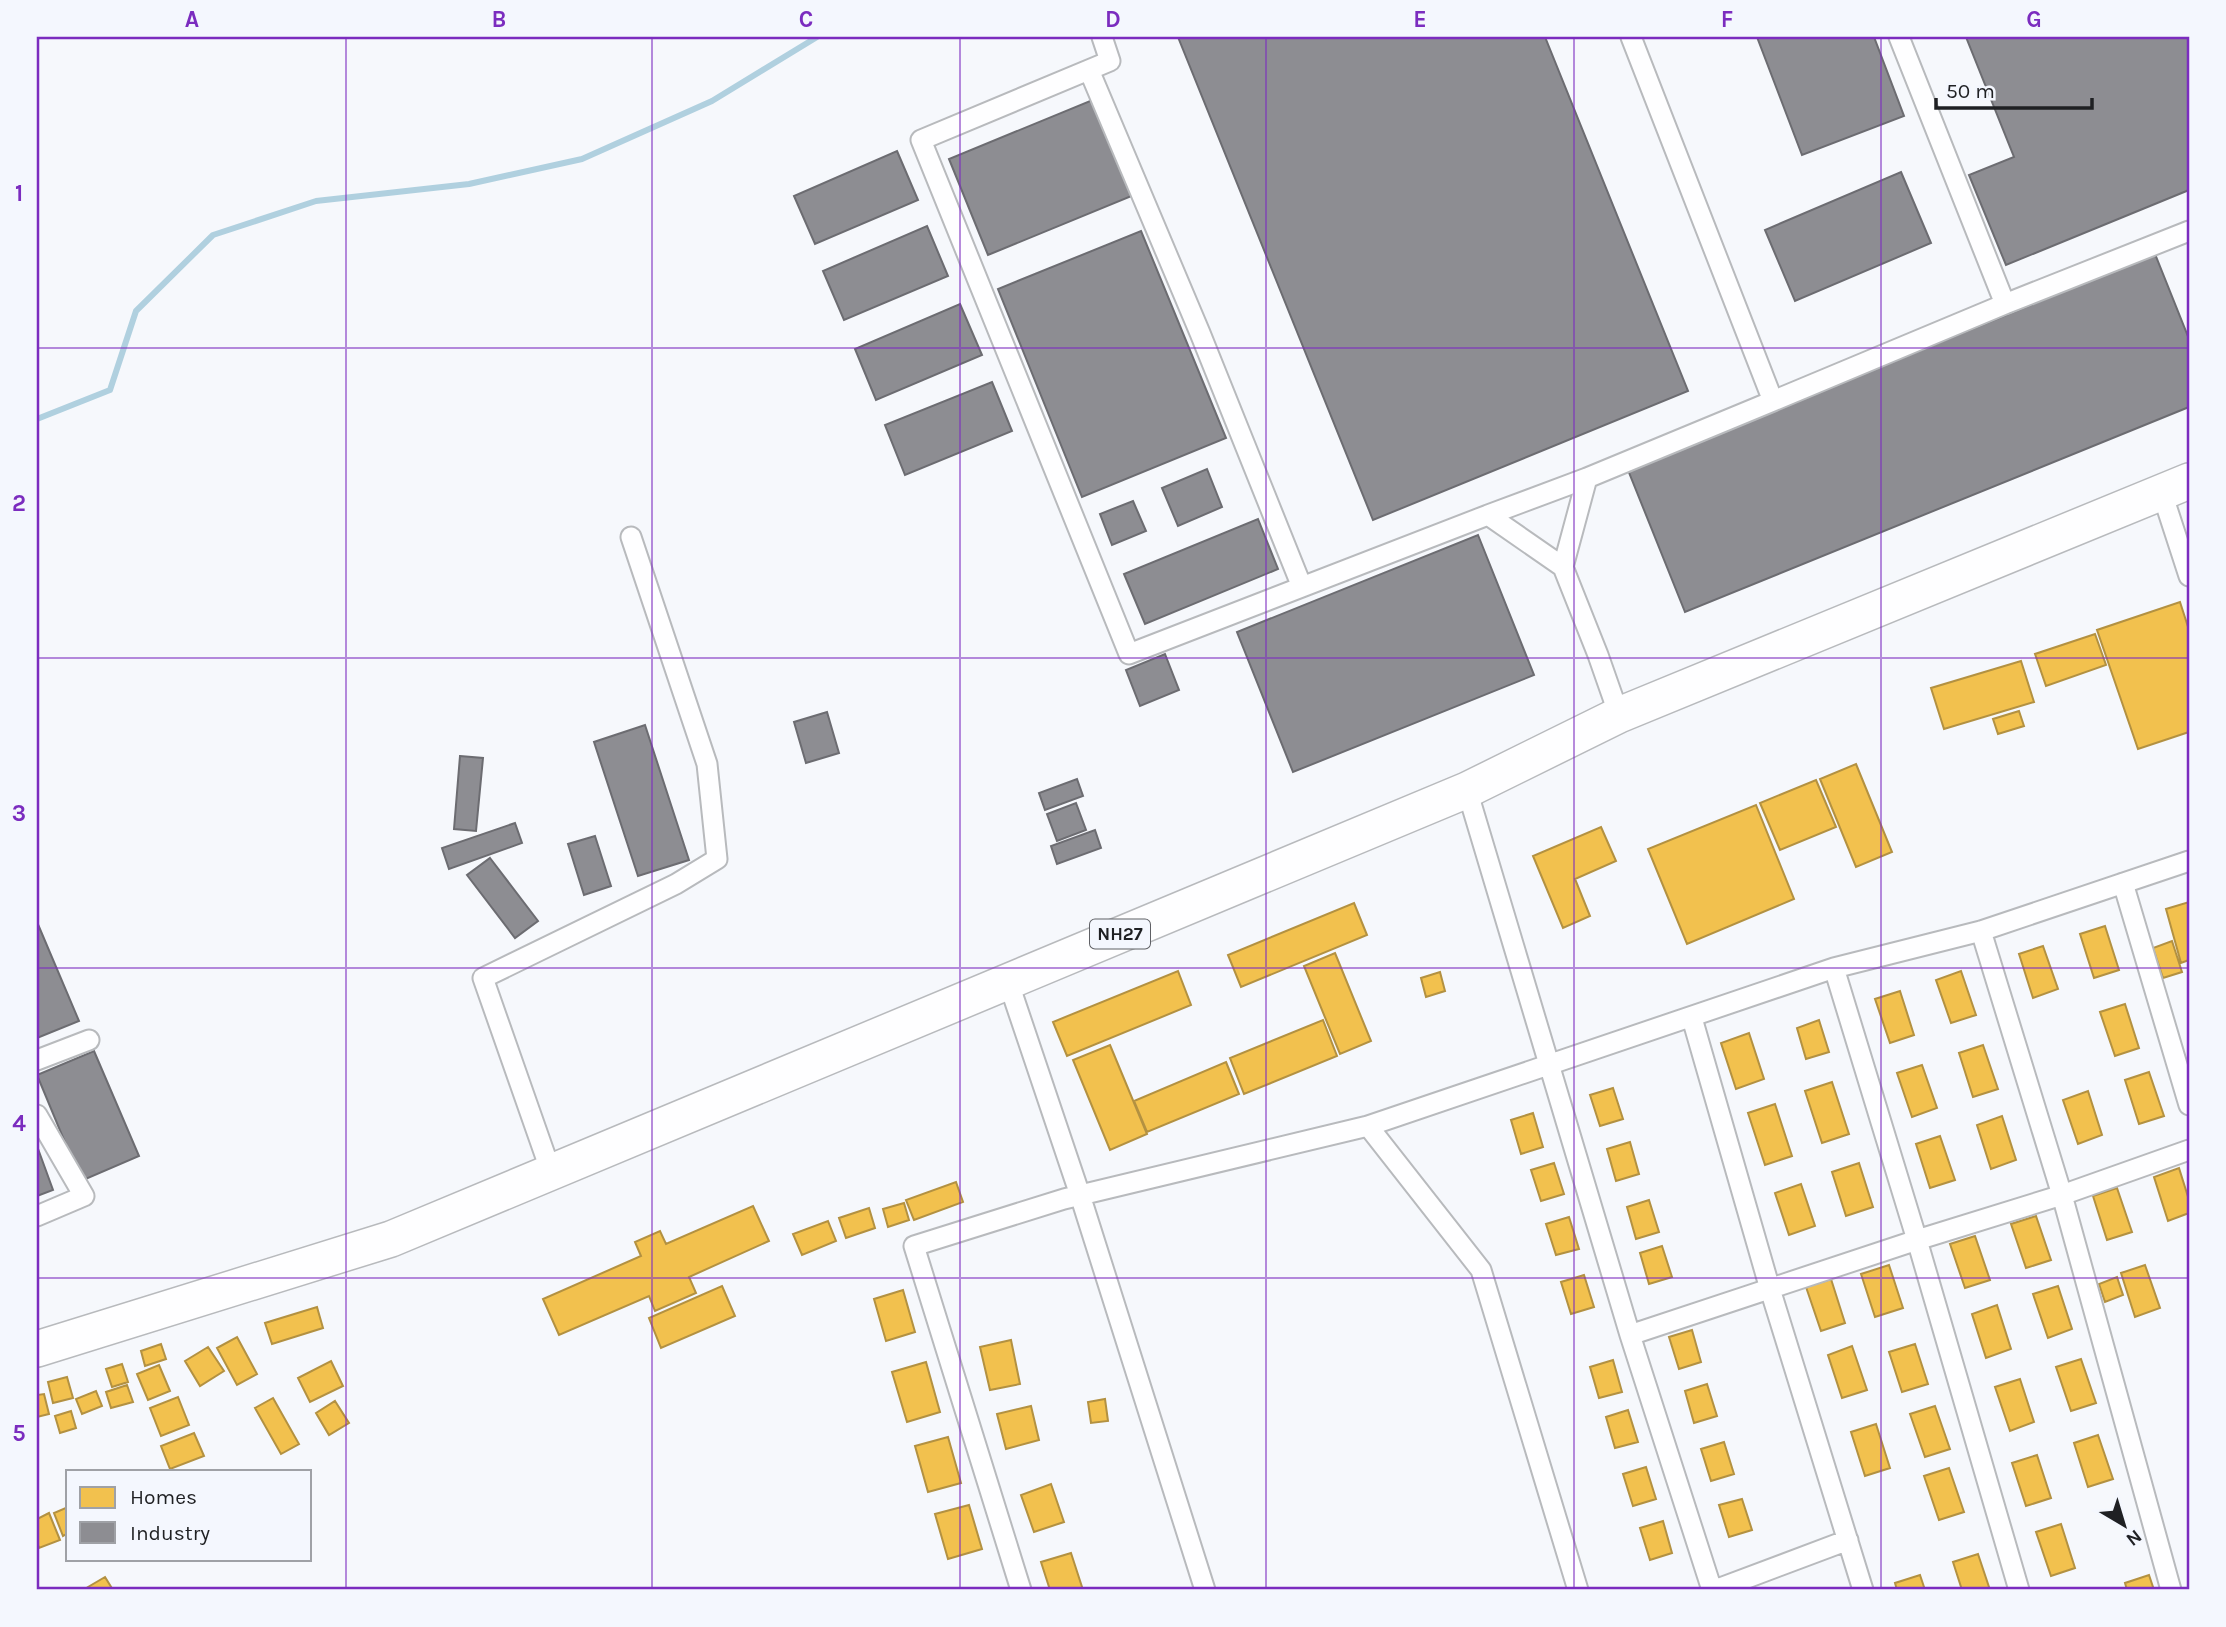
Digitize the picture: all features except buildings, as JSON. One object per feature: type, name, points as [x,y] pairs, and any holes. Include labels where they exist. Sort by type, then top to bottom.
[{"type":"highway","name":"NH27","points":[[37,1349],[391,1238],[1467,790],[1619,715],[2176,487]]},
{"type":"street","points":[[1102,37],[1110,61],[921,140],[1129,654],[1587,478],[2005,304],[2185,239]]},
{"type":"street","points":[[1631,37],[1773,401]]},
{"type":"street","points":[[1899,37],[2005,304]]},
{"type":"street","points":[[1089,70],[1200,333],[1302,587]]},
{"type":"street","points":[[1563,567],[1587,478]]},
{"type":"street","points":[[2176,487],[2189,576]]},
{"type":"street","points":[[1488,515],[1563,567],[1619,715]]},
{"type":"street","points":[[551,1171],[484,978],[676,884],[717,859],[707,764],[631,537]]},
{"type":"street","points":[[1467,790],[1630,1335],[1713,1590],[1847,1540]]},
{"type":"street","points":[[1021,1590],[914,1246],[1080,1195],[1368,1126],[1834,968],[1981,931],[2189,861]]},
{"type":"street","points":[[2123,883],[2189,1105]]},
{"type":"street","points":[[1981,931],[2062,1195],[2171,1590]]},
{"type":"street","points":[[1834,968],[2019,1590]]},
{"type":"street","points":[[1008,981],[1080,1195],[1205,1590]]},
{"type":"street","points":[[1692,1017],[1770,1289],[1863,1590]]},
{"type":"street","points":[[37,1060],[89,1040]]},
{"type":"street","points":[[37,1115],[83,1196],[37,1216]]},
{"type":"street","points":[[1368,1126],[1481,1270],[1578,1590]]},
{"type":"street","points":[[1630,1335],[2062,1195],[2189,1150]]},
{"type":"waterway","points":[[37,419],[110,390],[136,311],[213,235],[316,201],[469,184],[582,159],[712,101],[817,37]]}]
